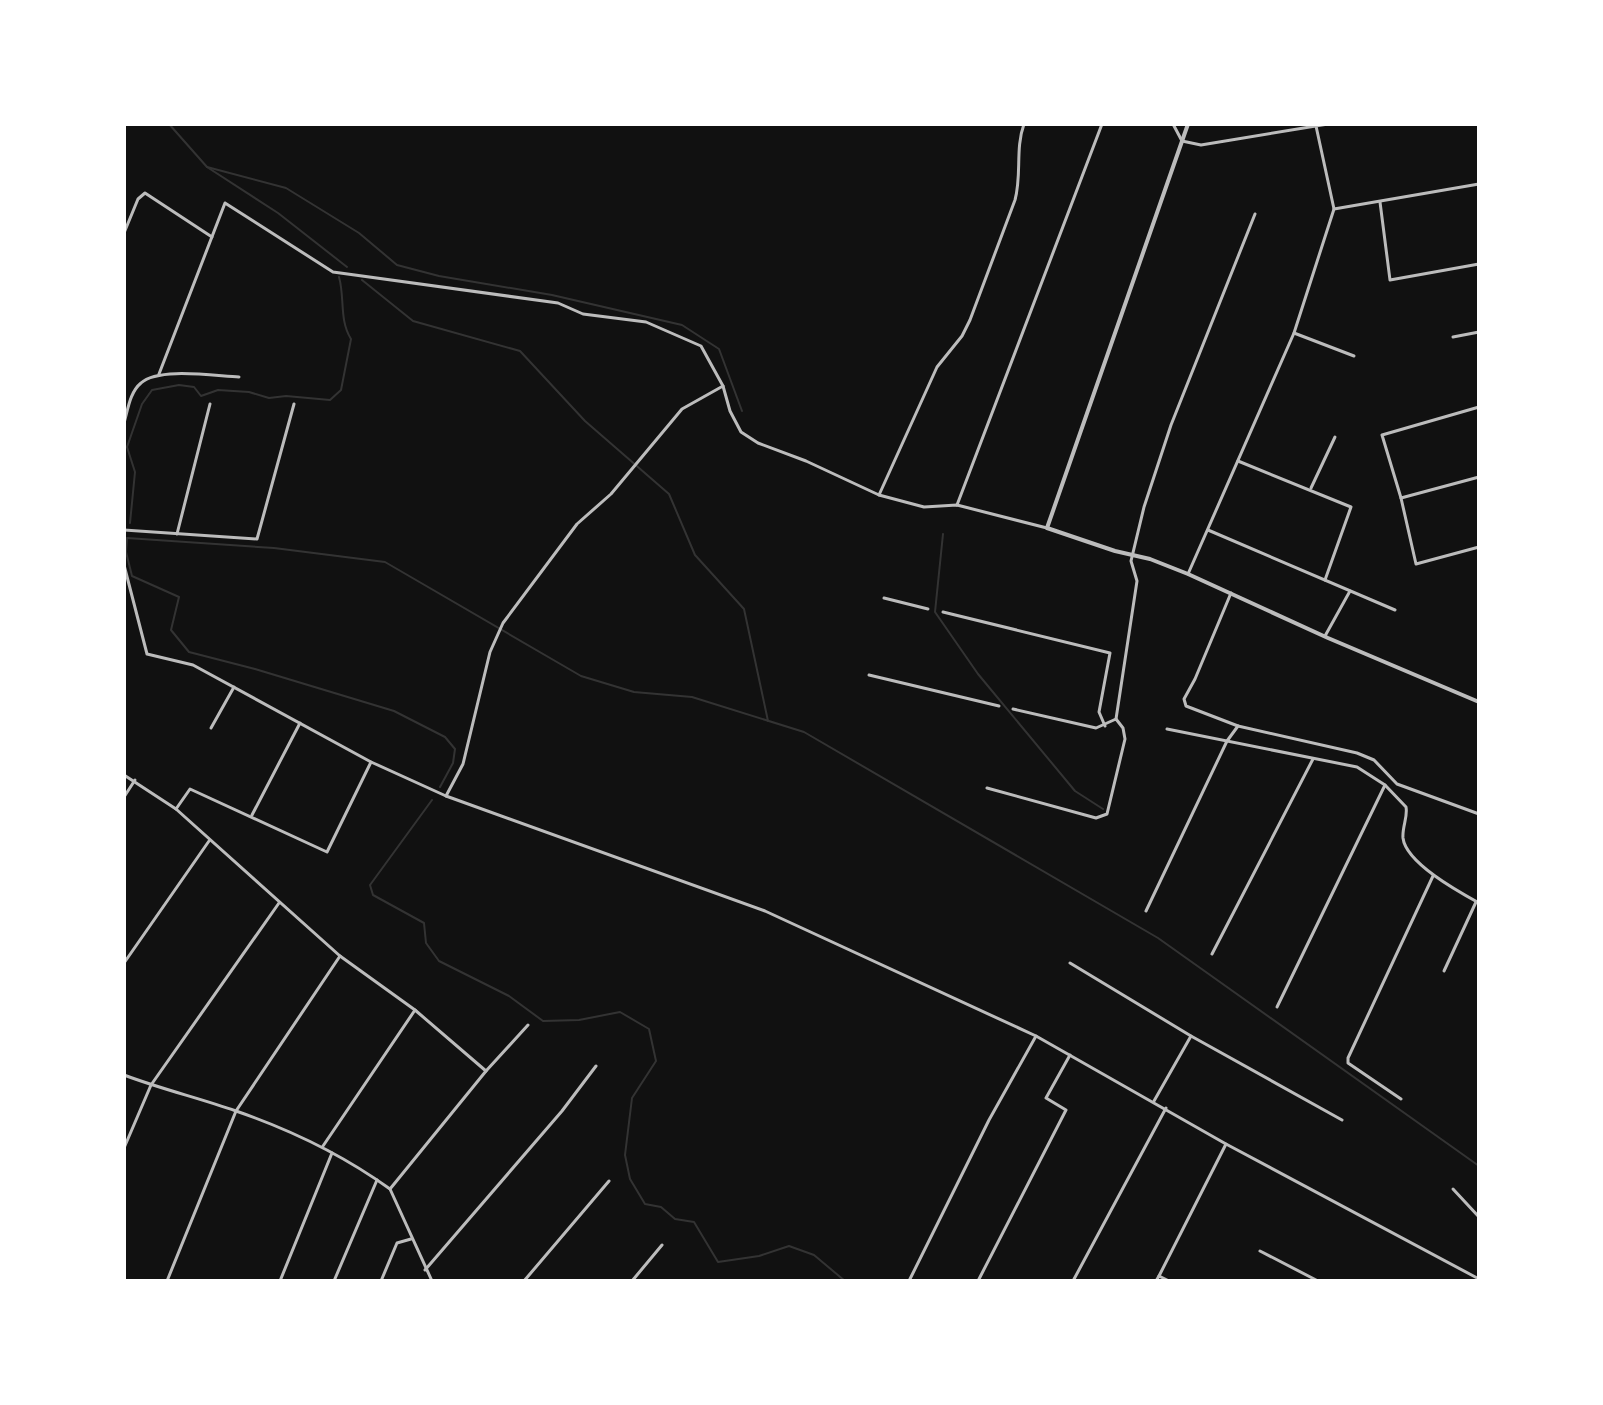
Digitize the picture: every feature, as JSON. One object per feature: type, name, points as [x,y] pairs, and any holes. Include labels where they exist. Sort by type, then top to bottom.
[{"type":"street","points":[[879,495],[937,367],[962,336],[970,320],[1015,200],[1019,181],[1019,138],[1024,124]]},
{"type":"street","points":[[957,505],[1102,124]]},
{"type":"street","points":[[1173,124],[1182,141]]},
{"type":"street","points":[[1047,528],[1188,124]]},
{"type":"street","points":[[1182,141],[1201,145],[1328,124]]},
{"type":"street","points":[[1188,574],[1294,333],[1334,209],[1316,126]]},
{"type":"street","points":[[1334,209],[1479,184]]},
{"type":"street","points":[[125,235],[138,199],[145,193],[212,237]]},
{"type":"street","points":[[1380,202],[1390,280],[1479,264]]},
{"type":"street","points":[[159,374],[225,203],[333,272],[558,303],[583,314],[646,322],[701,346],[723,386],[730,411],[741,432],[758,443],[806,461],[879,495],[924,507],[957,505],[1133,554],[1188,574],[1479,702]]},
{"type":"street","points":[[987,788],[1096,818],[1107,814],[1125,739],[1123,728],[1116,719],[1137,581],[1131,561],[1144,507],[1171,425],[1255,214]]},
{"type":"street","points":[[1453,337],[1479,332]]},
{"type":"street","points":[[1294,333],[1354,356]]},
{"type":"street","points":[[124,423],[131,396],[141,382],[159,374],[239,377]]},
{"type":"street","points":[[446,796],[463,764],[496,635],[503,623],[577,524],[611,494],[682,409],[723,386]]},
{"type":"street","points":[[124,393],[131,396]]},
{"type":"street","points":[[177,534],[210,404]]},
{"type":"street","points":[[124,530],[257,539],[294,404]]},
{"type":"street","points":[[1479,407],[1382,435],[1416,564],[1479,547]]},
{"type":"street","points":[[1311,489],[1335,437]]},
{"type":"street","points":[[1238,461],[1351,507],[1325,580]]},
{"type":"street","points":[[1401,498],[1479,477]]},
{"type":"street","points":[[1208,530],[1395,610]]},
{"type":"street","points":[[124,565],[147,654],[193,665],[371,762],[446,796],[765,911],[1036,1036],[1166,1107],[1226,1144],[1479,1279]]},
{"type":"street","points":[[1325,636],[1350,591]]},
{"type":"street","points":[[1231,593],[1184,699],[1186,706],[1238,726],[1357,753],[1374,760],[1397,784],[1479,814]]},
{"type":"street","points":[[884,598],[928,609]]},
{"type":"street","points":[[943,612],[1110,653],[1099,712],[1105,726]]},
{"type":"street","points":[[869,675],[999,706]]},
{"type":"street","points":[[211,728],[234,687]]},
{"type":"street","points":[[1013,709],[1096,728],[1116,719]]},
{"type":"street","points":[[252,817],[300,723]]},
{"type":"street","points":[[1146,911],[1227,741],[1238,726]]},
{"type":"street","points":[[1167,729],[1357,767],[1385,785],[1407,810],[1403,837],[1405,844],[1433,876],[1478,903],[1444,971]]},
{"type":"street","points":[[1212,954],[1313,758]]},
{"type":"street","points":[[176,809],[190,789],[327,852],[371,762]]},
{"type":"street","points":[[124,775],[176,809],[340,956],[415,1010],[486,1071]]},
{"type":"street","points":[[124,797],[135,780]]},
{"type":"street","points":[[1277,1007],[1385,785]]},
{"type":"street","points":[[124,963],[209,841]]},
{"type":"street","points":[[1401,1099],[1348,1063],[1348,1058],[1433,876]]},
{"type":"street","points":[[124,1148],[151,1085],[279,903]]},
{"type":"street","points":[[167,1281],[236,1111],[340,956]]},
{"type":"street","points":[[1070,963],[1191,1036],[1342,1120]]},
{"type":"street","points":[[323,1147],[415,1010]]},
{"type":"street","points":[[390,1189],[486,1071],[528,1025]]},
{"type":"street","points":[[909,1281],[989,1120],[1036,1036]]},
{"type":"street","points":[[1154,1101],[1191,1036]]},
{"type":"street","points":[[978,1281],[1066,1110],[1046,1098],[1070,1055]]},
{"type":"street","points":[[425,1270],[562,1111],[596,1066]]},
{"type":"street","points":[[124,1075],[236,1111],[323,1147],[377,1180],[390,1189],[432,1281]]},
{"type":"street","points":[[1073,1281],[1166,1107]]},
{"type":"street","points":[[1156,1281],[1226,1144]]},
{"type":"street","points":[[280,1281],[332,1153]]},
{"type":"street","points":[[334,1281],[377,1180]]},
{"type":"street","points":[[524,1281],[609,1181]]},
{"type":"street","points":[[1453,1189],[1479,1217]]},
{"type":"street","points":[[381,1281],[397,1243],[411,1239]]},
{"type":"street","points":[[632,1281],[662,1245]]},
{"type":"street","points":[[1260,1251],[1318,1281]]},
{"type":"street","points":[[1159,1276],[1169,1281]]},
{"type":"waterway","points":[[169,124],[207,167],[278,213],[347,267]]},
{"type":"waterway","points":[[207,167],[286,188],[359,233],[397,265],[439,276],[552,295],[682,325],[719,349],[742,411]]},
{"type":"waterway","points":[[130,523],[135,472],[127,447],[142,404],[152,390],[179,385],[194,387],[201,396],[218,390],[249,392],[269,398],[286,396],[330,400],[341,390],[351,339],[345,324],[339,277]]},
{"type":"waterway","points":[[362,280],[413,321],[520,351],[585,421],[669,494],[695,555],[744,609],[768,721]]},
{"type":"waterway","points":[[943,534],[935,612],[978,674],[1075,791],[1103,809]]},
{"type":"waterway","points":[[440,787],[453,763],[455,749],[445,737],[394,711],[189,652],[171,630],[179,597],[132,576],[126,552],[127,538],[274,548],[385,562],[581,676],[634,692],[692,697],[804,732],[1158,938],[1479,1166]]},
{"type":"waterway","points":[[432,800],[370,885],[373,895],[424,923],[426,943],[439,961],[509,996],[543,1021],[579,1020],[620,1012],[649,1029],[656,1061],[632,1098],[625,1155],[630,1179],[645,1204],[661,1207],[675,1219],[694,1222],[718,1262],[759,1256],[789,1246],[814,1255],[845,1281]]}]
